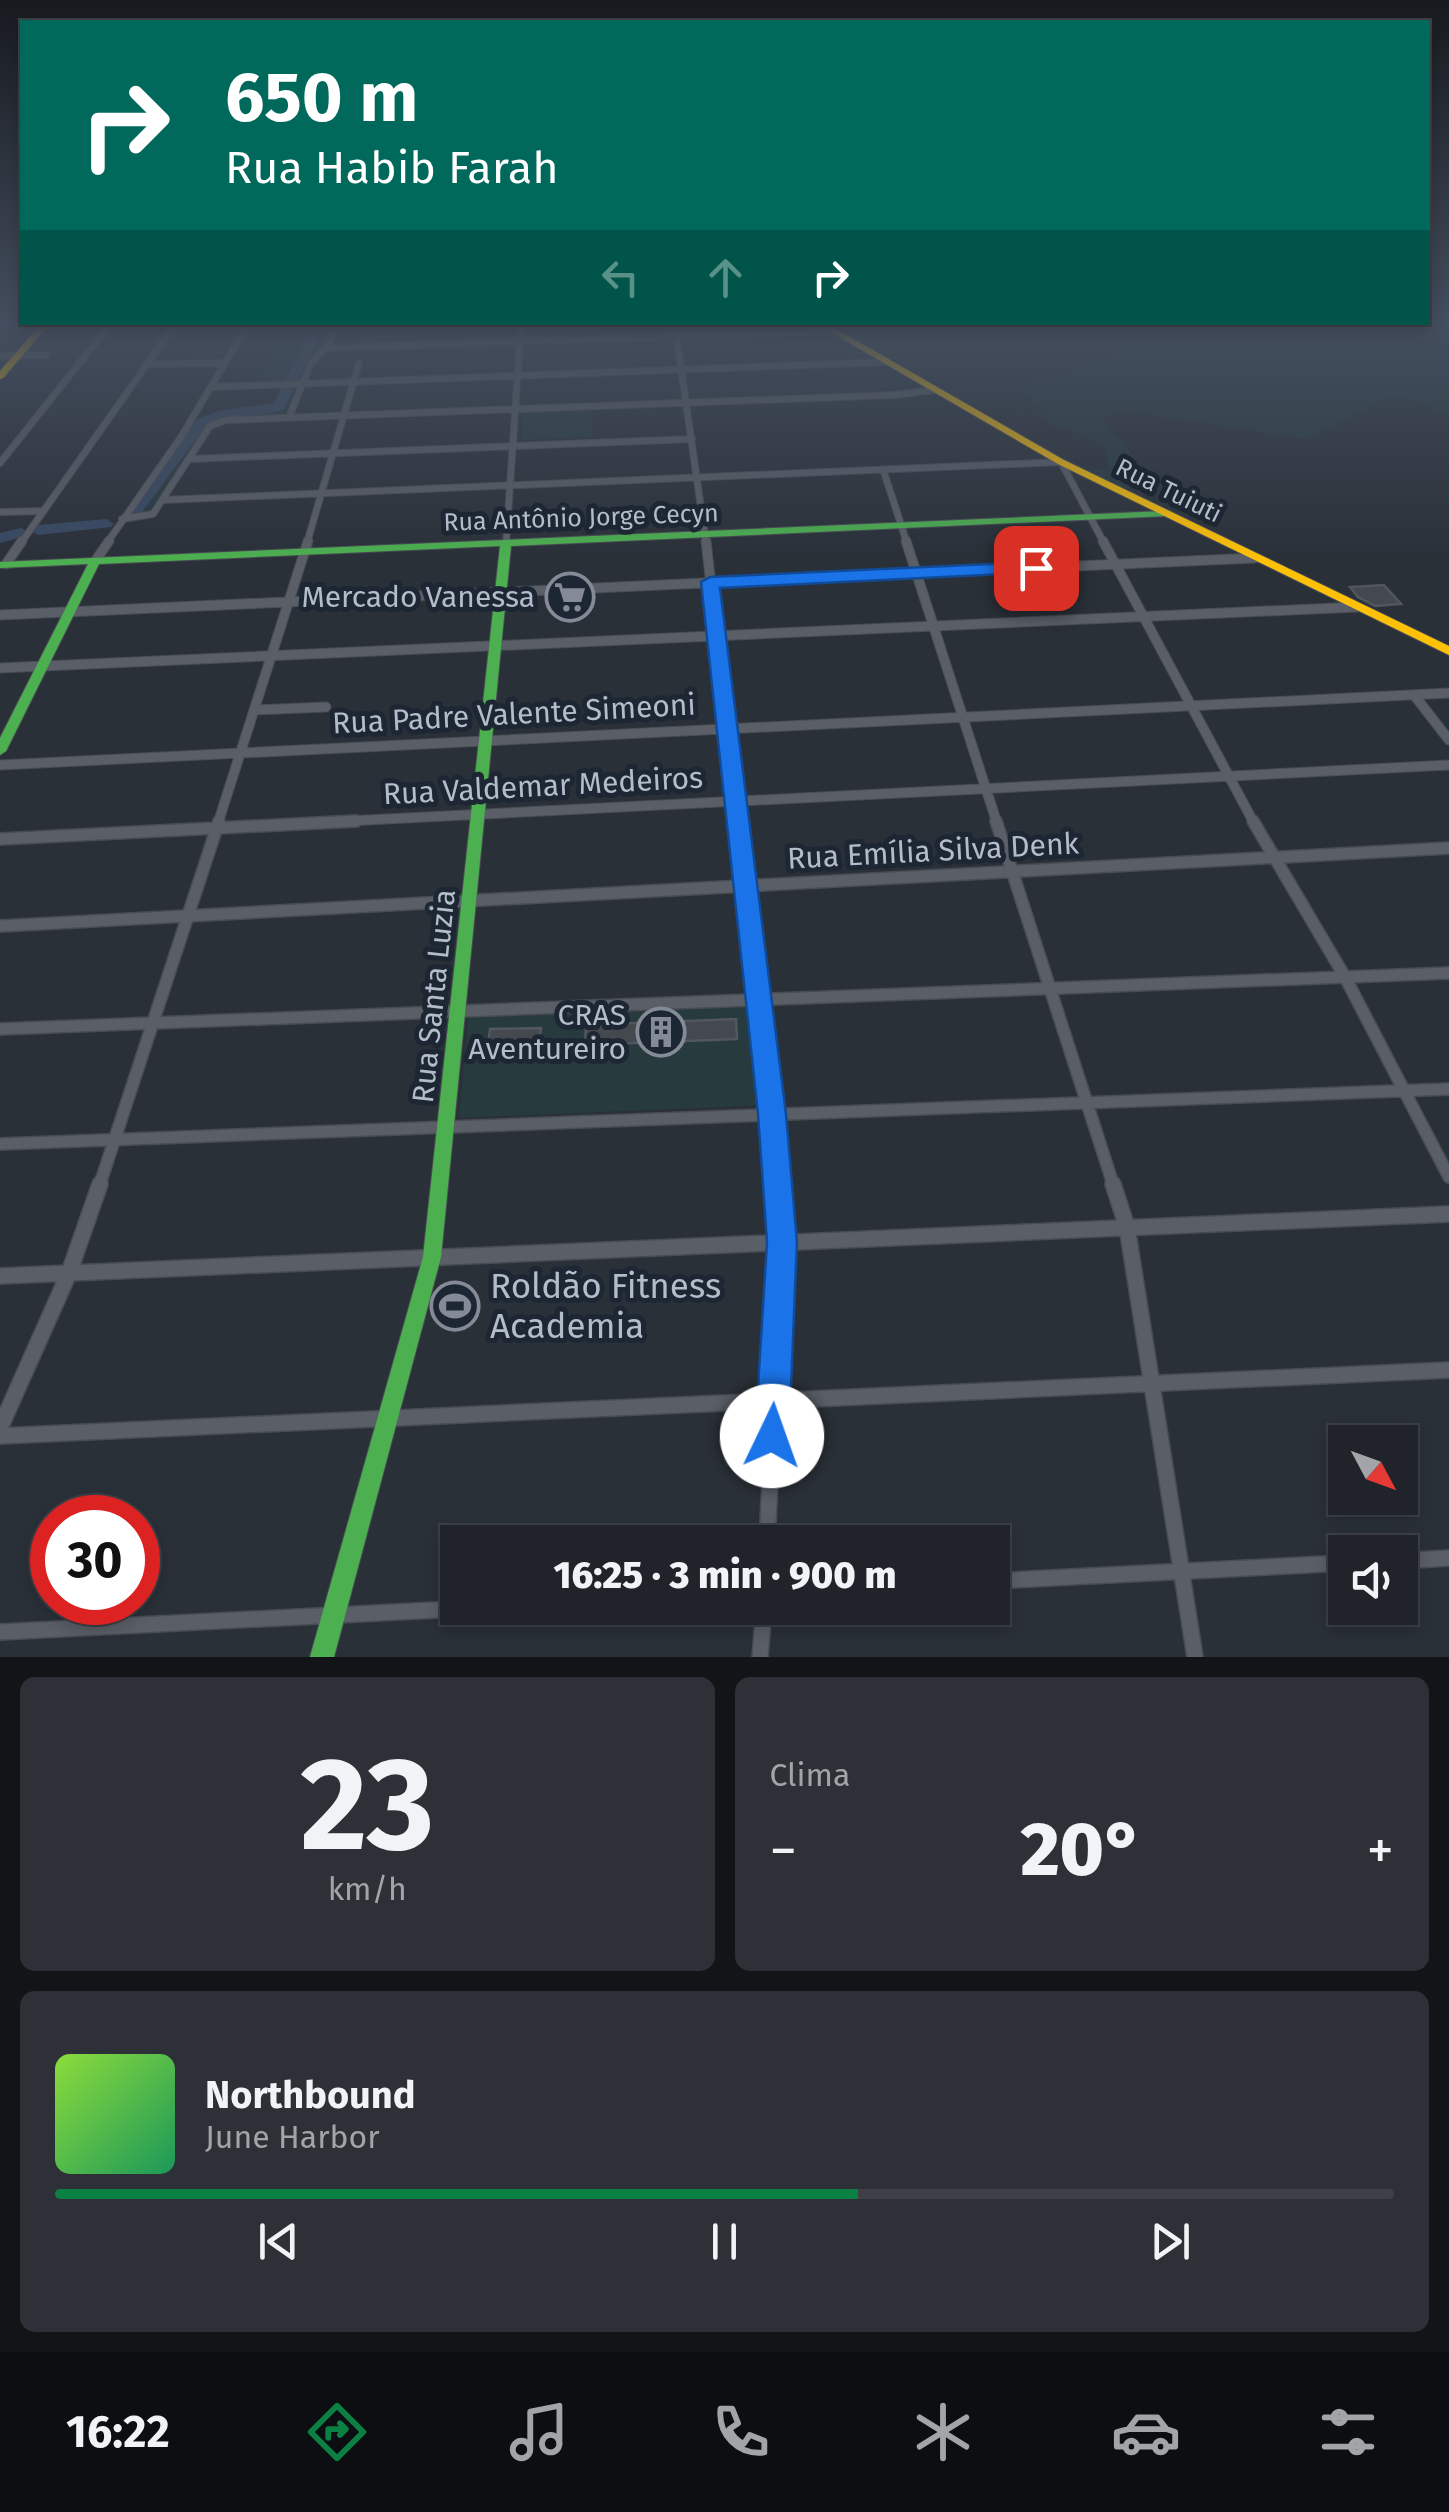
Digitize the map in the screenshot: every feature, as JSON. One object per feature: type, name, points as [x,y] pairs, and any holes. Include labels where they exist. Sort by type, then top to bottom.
[{"type":"street","points":[[0,464],[48,403]]},
{"type":"street","points":[[3,564],[119,403]]},
{"type":"street","points":[[0,751],[96,560],[200,403]]},
{"type":"street","points":[[289,417],[291,403]]},
{"type":"street","points":[[0,1428],[69,1273],[155,1023],[305,551],[347,403]]},
{"type":"street","name":"Rua Santa Luzia","points":[[322,1657],[432,1257],[498,645],[516,403]]},
{"type":"street","points":[[122,519],[151,516],[216,422],[655,403]]},
{"type":"street","points":[[687,403],[772,1114],[782,1242],[768,1525]]},
{"type":"street","name":"Rua Tuiuti","points":[[958,403],[1164,514],[1449,651]]},
{"type":"street","points":[[190,459],[692,439]]},
{"type":"street","points":[[163,500],[1061,462],[1272,857],[1344,977],[1449,1178]]},
{"type":"street","points":[[883,470],[1054,988],[1127,1228],[1196,1657]]},
{"type":"street","points":[[0,512],[43,511]]},
{"type":"street","name":"Rua Antônio Jorge Cecyn","points":[[3,564],[1164,514]]},
{"type":"street","points":[[0,615],[1256,558]]},
{"type":"street","points":[[0,668],[1357,607]]},
{"type":"street","name":"Rua Padre Valente Simeoni","points":[[0,765],[1449,694]]},
{"type":"street","points":[[1414,695],[1449,740]]},
{"type":"street","points":[[254,710],[326,707]]},
{"type":"street","name":"Rua Valdemar Medeiros","points":[[0,839],[1449,765]]},
{"type":"street","name":"Rua Emília Silva Denk","points":[[0,926],[1449,848]]},
{"type":"street","points":[[0,1029],[1449,973]]},
{"type":"street","points":[[0,1144],[1449,1088]]},
{"type":"street","points":[[0,1276],[1449,1214]]},
{"type":"street","points":[[0,1436],[1449,1370]]},
{"type":"street","points":[[1418,1560],[1449,1558]]},
{"type":"street","points":[[1010,1580],[1328,1565]]},
{"type":"street","points":[[0,1632],[440,1610]]},
{"type":"street","points":[[760,1657],[763,1625]]},
{"type":"green space","points":[[272,403],[289,403],[285,414],[213,421],[150,514],[131,515],[199,416],[267,411]]},
{"type":"green space","points":[[1034,403],[1375,403],[1308,439],[1118,410],[1100,421],[1122,442],[1137,465],[1142,486],[1125,488],[1085,470],[1108,469],[1106,447],[1067,427],[1053,427]]},
{"type":"green space","points":[[1421,403],[1449,403],[1449,415]]},
{"type":"green space","points":[[591,408],[592,437],[521,440],[522,411]]},
{"type":"green space","points":[[748,1006],[760,1105],[459,1118],[468,1018]]},
{"type":"building","points":[[1384,585],[1401,604],[1375,606],[1358,597],[1350,587]]},
{"type":"building","name":"CRAS Aventureiro","points":[[736,1019],[737,1039],[585,1045],[586,1025]]},
{"type":"building","points":[[541,1028],[539,1043],[488,1045],[490,1029]]},
{"type":"waterway","points":[[134,513],[201,423],[219,415],[269,410],[280,403]]},
{"type":"waterway","points":[[38,530],[106,524]]},
{"type":"waterway","points":[[0,538],[21,533]]},
{"type":"traffic: fast","points":[[0,565],[1164,514]]},
{"type":"traffic: fast","points":[[322,1657],[432,1257],[506,543]]},
{"type":"traffic: fast","points":[[0,751],[96,560]]},
{"type":"traffic: slow","points":[[959,403],[1061,462],[1449,651]]},
{"type":"place","name":"Mercado Vanessa","points":[[570,597]]},
{"type":"place","name":"CRAS Aventureiro","points":[[661,1032]]},
{"type":"place","name":"Roldão Fitness Academia","points":[[455,1306]]},
{"type":"route","points":[[772,1436],[782,1242],[772,1114],[710,582],[1036,568]]}]
